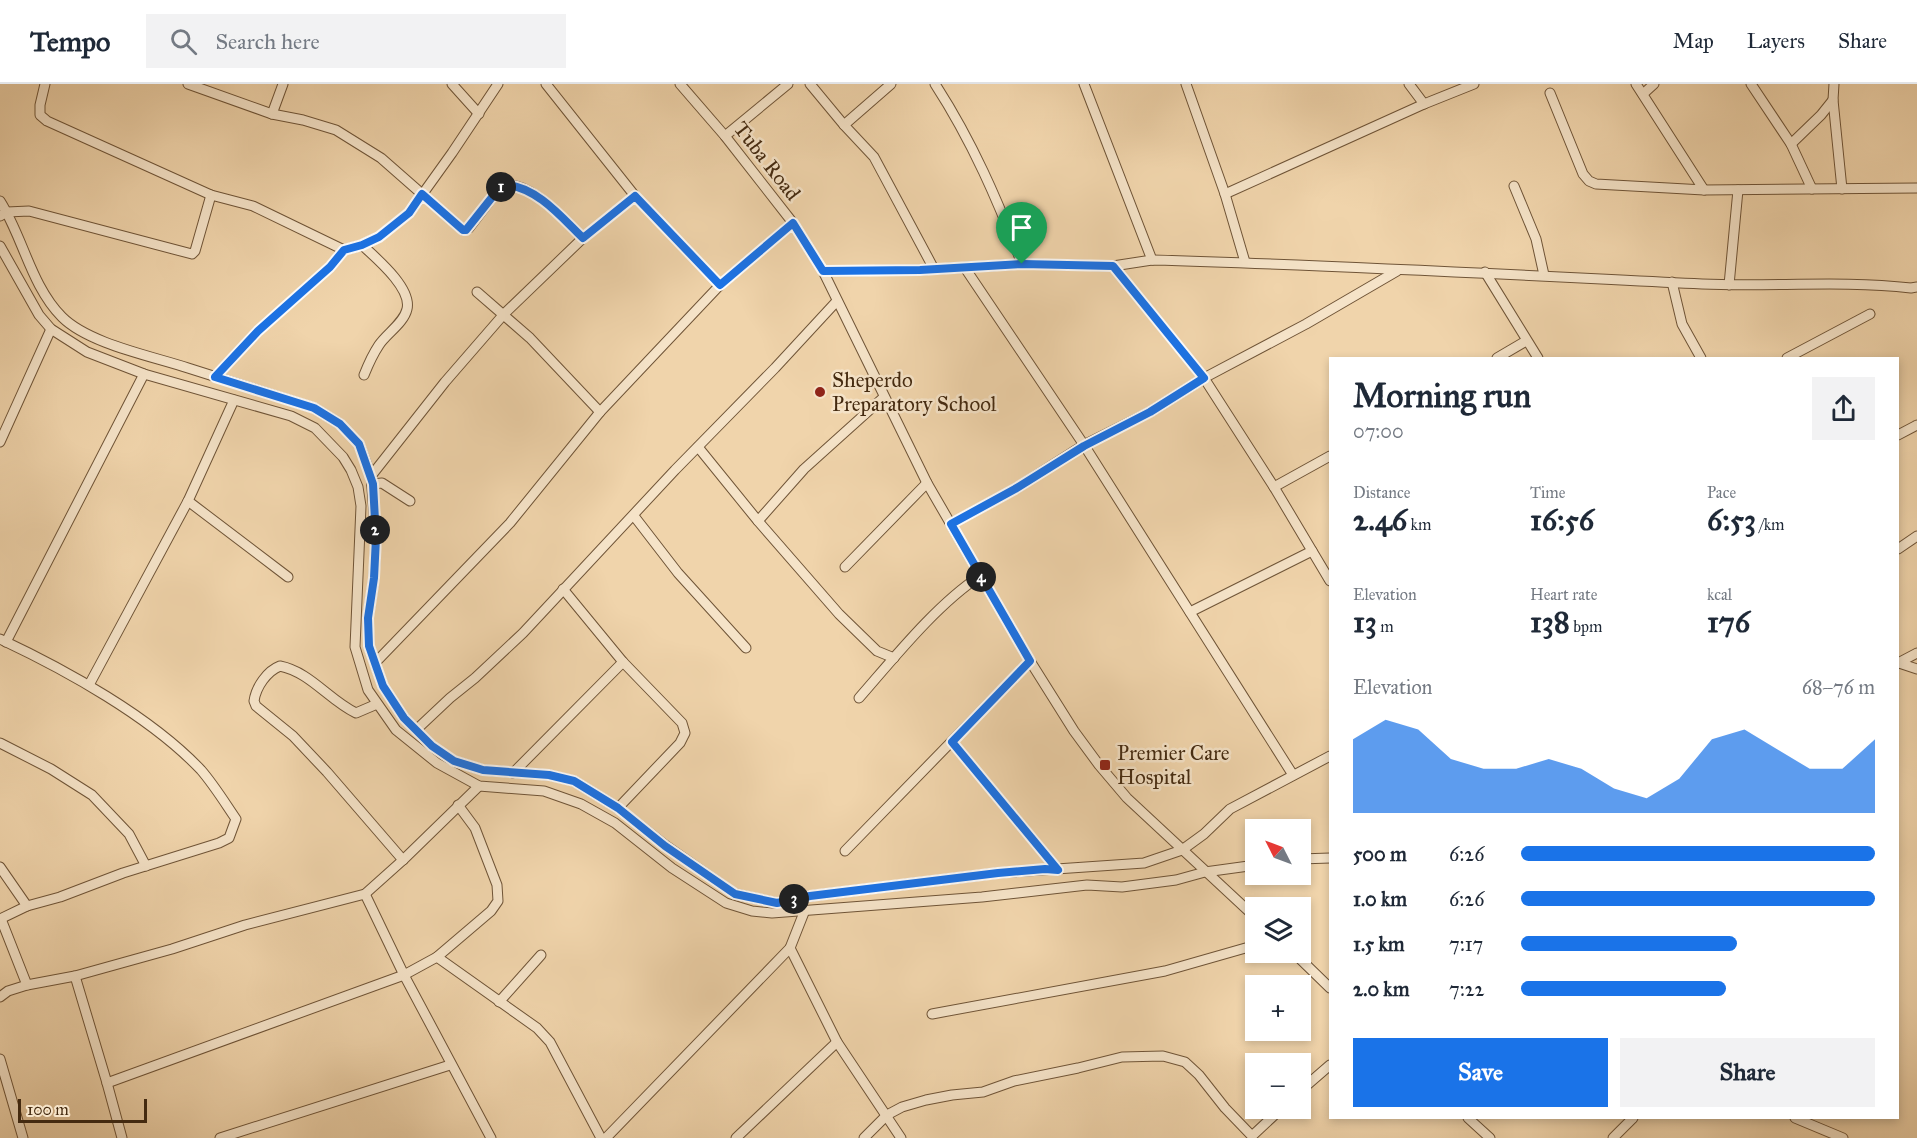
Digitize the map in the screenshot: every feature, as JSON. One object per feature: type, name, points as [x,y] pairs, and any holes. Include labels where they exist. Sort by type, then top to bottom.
[{"type":"street","points":[[45,84],[40,115],[47,121],[211,195],[253,206],[344,250]]},
{"type":"street","points":[[188,84],[272,114],[336,130],[381,158],[463,230],[466,230],[501,186],[515,186],[539,197],[583,238]]},
{"type":"street","points":[[272,114],[283,84]]},
{"type":"street","points":[[452,84],[479,114]]},
{"type":"street","points":[[215,377],[258,331],[330,267],[344,250],[379,237],[409,213],[498,84]]},
{"type":"street","points":[[546,84],[635,196],[720,285]]},
{"type":"street","name":"Tuba Road","points":[[680,84],[725,136],[793,223],[823,271],[836,302],[927,483],[1030,661],[1074,731],[1127,798],[1245,908]]},
{"type":"street","points":[[725,136],[788,84]]},
{"type":"street","points":[[810,84],[874,157],[934,269]]},
{"type":"street","points":[[844,125],[891,84]]},
{"type":"street","points":[[935,84],[968,139],[999,203],[1022,264]]},
{"type":"street","points":[[1084,84],[1152,260]]},
{"type":"street","points":[[1186,84],[1226,194],[1245,262]]},
{"type":"street","points":[[1409,84],[1424,104]]},
{"type":"street","points":[[1226,194],[1424,104],[1474,84]]},
{"type":"street","points":[[1636,84],[1704,190]]},
{"type":"street","points":[[1643,94],[1654,84]]},
{"type":"street","points":[[1751,84],[1791,144],[1812,189]]},
{"type":"street","points":[[1834,84],[1833,100],[1842,189]]},
{"type":"street","points":[[1550,93],[1583,174],[1589,181],[1596,184],[1704,190],[1917,188]]},
{"type":"street","points":[[1791,144],[1833,100]]},
{"type":"street","points":[[1514,186],[1536,239],[1544,275]]},
{"type":"street","points":[[1729,285],[1738,190]]},
{"type":"street","points":[[3,215],[28,211],[192,254],[195,251],[211,195]]},
{"type":"street","points":[[372,480],[445,382],[504,314],[583,238],[635,196]]},
{"type":"street","points":[[0,201],[3,215],[35,276],[53,305],[68,322],[92,337],[314,408],[340,424],[359,444],[372,480],[376,538],[374,578],[368,618],[369,646],[383,686],[404,718],[432,746],[454,761],[483,770],[549,775],[574,781],[618,808],[665,846],[735,894],[777,903],[810,896],[998,873],[1144,863],[1182,850],[1204,834],[1230,809],[1329,757]]},
{"type":"street","points":[[375,663],[510,523],[600,412],[720,285],[793,223]]},
{"type":"street","points":[[362,245],[400,284],[408,308],[404,316],[378,346],[364,375]]},
{"type":"street","points":[[0,246],[39,315],[51,329],[87,352],[144,374],[291,416],[315,428],[343,457],[358,487],[361,506],[356,647],[368,690],[396,730],[408,741],[437,764],[479,786],[544,792],[581,804],[615,823],[672,868],[726,903],[752,911],[772,913],[982,897],[1087,885],[1122,887],[1176,880],[1205,872],[1245,867]]},
{"type":"street","points":[[823,271],[965,268],[1022,264],[1113,266],[1152,260],[1245,262],[1729,285],[1877,284],[1914,287],[1917,299]]},
{"type":"street","points":[[1113,266],[1204,378],[1329,579]]},
{"type":"street","points":[[965,268],[1084,446],[1293,775]]},
{"type":"street","points":[[951,524],[1015,489],[1084,446],[1150,412],[1204,378],[1306,324],[1398,270]]},
{"type":"street","points":[[1485,272],[1537,357]]},
{"type":"street","points":[[1672,282],[1682,324],[1700,357]]},
{"type":"street","points":[[477,292],[530,338],[600,412]]},
{"type":"street","points":[[416,730],[522,633],[836,302]]},
{"type":"street","points":[[1789,357],[1870,314]]},
{"type":"street","points":[[0,442],[51,329]]},
{"type":"street","points":[[1499,357],[1526,341]]},
{"type":"street","points":[[27,985],[0,919],[27,906],[219,843],[229,838],[236,819],[201,771],[165,738],[89,686],[3,640],[144,374]]},
{"type":"street","points":[[758,521],[804,469],[884,398]]},
{"type":"street","points":[[89,686],[188,501],[234,400]]},
{"type":"street","points":[[1899,434],[1917,425]]},
{"type":"street","points":[[698,447],[758,521],[839,614],[877,651],[894,658]]},
{"type":"street","points":[[1274,488],[1329,457]]},
{"type":"street","points":[[372,480],[382,483],[410,501]]},
{"type":"street","points":[[845,567],[927,483]]},
{"type":"street","points":[[188,501],[288,577]]},
{"type":"street","points":[[634,516],[678,573],[746,648]]},
{"type":"street","points":[[1899,548],[1917,536]]},
{"type":"street","points":[[1190,612],[1312,551]]},
{"type":"street","points":[[859,698],[894,658],[950,601],[980,576]]},
{"type":"street","points":[[562,589],[623,662],[682,723],[685,734],[680,743],[618,808]]},
{"type":"street","points":[[1899,662],[1917,652]]},
{"type":"street","points":[[845,851],[1030,661]]},
{"type":"street","points":[[513,773],[623,662]]},
{"type":"street","points":[[1899,663],[1917,669]]},
{"type":"street","points":[[377,704],[356,713],[344,707],[309,678],[292,668],[280,666],[268,673],[254,701],[256,706],[293,736],[327,772],[403,860]]},
{"type":"street","points":[[952,742],[1058,870]]},
{"type":"street","points":[[0,743],[51,769],[92,795],[129,834],[146,866]]},
{"type":"street","points":[[0,997],[8,991],[27,985],[75,976],[172,949],[244,925],[364,894],[403,860],[479,786]]},
{"type":"street","points":[[107,1083],[404,975],[438,957],[491,911],[498,901],[497,885],[475,828],[458,805]]},
{"type":"street","points":[[1311,859],[1329,858]]},
{"type":"street","points":[[0,867],[27,906]]},
{"type":"street","points":[[364,894],[450,1065],[491,1138]]},
{"type":"street","points":[[606,1138],[790,948],[805,910]]},
{"type":"street","points":[[790,948],[837,1042],[901,1138]]},
{"type":"street","points":[[932,1014],[1165,971],[1245,948]]},
{"type":"street","points":[[499,1002],[541,955]]},
{"type":"street","points":[[438,957],[537,1028],[550,1042],[601,1138]]},
{"type":"street","points":[[1304,963],[1329,987]]},
{"type":"street","points":[[75,976],[122,1138]]},
{"type":"street","points":[[736,1138],[837,1042]]},
{"type":"street","points":[[864,1138],[887,1115],[902,1107],[952,1095],[983,1092],[1014,1081],[1122,1057],[1163,1056],[1185,1062],[1253,1137],[1271,1119]]},
{"type":"street","points":[[0,1059],[23,1138]]},
{"type":"street","points":[[220,1138],[450,1065]]},
{"type":"street","points":[[1311,1081],[1329,1066]]},
{"type":"street","points":[[1469,1119],[1490,1138]]},
{"type":"street","points":[[1613,1138],[1632,1119]]},
{"type":"street","points":[[1797,1119],[1839,1137]]},
{"type":"place","name":"Sheperdo Preparatory School","points":[[820,392]]},
{"type":"place","name":"Premier Care Hospital","points":[[1105,765]]},
{"type":"route","points":[[501,186],[515,186],[539,197],[583,238],[635,196],[720,285],[793,223],[823,271],[920,270],[1022,264],[1113,266],[1204,378],[1150,412],[1084,446],[1015,489],[951,524],[1030,661],[952,742],[1058,870],[998,873],[810,896],[777,903],[735,894],[718,884],[665,846],[618,808],[574,781],[549,775],[483,770],[454,761],[432,746],[404,718],[383,686],[369,646],[368,618],[374,578],[376,538],[373,484],[359,444],[340,424],[314,408],[215,377],[258,331],[330,267],[344,250],[379,237],[409,213],[422,194],[463,230],[466,230],[501,186]]}]
